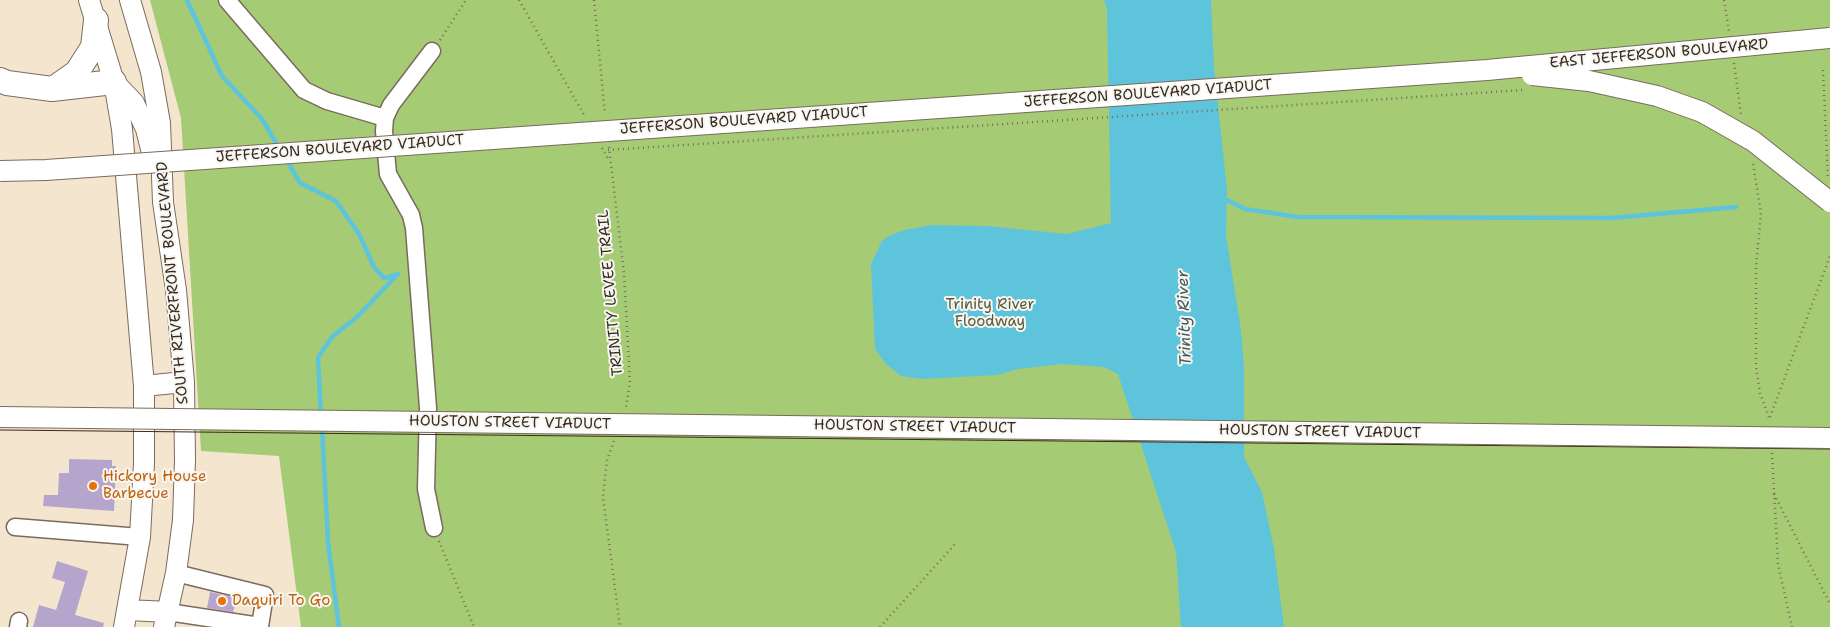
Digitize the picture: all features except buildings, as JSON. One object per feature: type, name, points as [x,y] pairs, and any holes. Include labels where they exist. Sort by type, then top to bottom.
[{"type":"highway","points":[[52,90],[77,72],[92,47],[93,10]]},
{"type":"highway","points":[[0,80],[7,83],[52,90],[114,82]]},
{"type":"main road","name":"SOUTH RIVERFRONT BOULEVARD","points":[[130,0],[151,72],[160,123],[163,202],[176,290],[184,382],[185,460],[183,520],[176,573],[166,619]]},
{"type":"main road","points":[[93,10],[114,82],[122,129],[144,386],[144,463],[140,537],[126,618],[166,619]]},
{"type":"main road","points":[[1723,41],[1830,24]]},
{"type":"main road","name":"EAST JEFFERSON BOULEVARD","points":[[1488,70],[1723,41],[1830,38]]},
{"type":"main road","points":[[1488,70],[1589,80],[1658,96],[1702,112],[1753,141],[1830,202]]},
{"type":"main road","name":"JEFFERSON BOULEVARD VIADUCT","points":[[0,171],[56,169],[1488,70]]},
{"type":"main road","points":[[114,82],[134,103],[146,128],[163,202]]},
{"type":"main road","points":[[144,386],[184,382]]},
{"type":"main road","name":"HOUSTON STREET VIADUCT","points":[[0,417],[1830,438]]},
{"type":"lane","points":[[227,0],[304,90],[326,101],[385,118]]},
{"type":"lane","points":[[432,51],[391,105],[385,118],[388,174],[411,215],[414,228],[428,408],[426,489],[434,528]]},
{"type":"lane","points":[[15,527],[140,537]]},
{"type":"lane","points":[[166,619],[260,626],[265,595],[176,573]]},
{"type":"path","points":[[432,51],[466,0]]},
{"type":"path","points":[[519,0],[586,119]]},
{"type":"path","points":[[594,0],[606,123]]},
{"type":"path","points":[[1723,41],[1724,0]]},
{"type":"path","points":[[1733,62],[1742,120]]},
{"type":"path","points":[[1823,70],[1828,173],[1830,166]]},
{"type":"path","points":[[595,151],[1529,90]]},
{"type":"path","name":"TRINITY LEVEE TRAIL","points":[[608,142],[624,274],[630,382],[629,397],[623,415]]},
{"type":"path","name":"TRINITY LEVEE TRAIL","points":[[600,145],[610,162]]},
{"type":"path","points":[[1751,157],[1761,213],[1756,267],[1756,368],[1760,393],[1770,418],[1771,426]]},
{"type":"path","points":[[1770,418],[1830,256]]},
{"type":"path","points":[[617,433],[608,460],[603,497],[620,627]]},
{"type":"path","points":[[1772,453],[1778,564],[1792,627]]},
{"type":"path","points":[[1773,493],[1830,604]]},
{"type":"path","points":[[434,528],[474,627]]},
{"type":"path","points":[[880,627],[957,542]]},
{"type":"green space","name":"Trinity River Floodway","points":[[150,0],[1830,0],[1830,627],[301,627],[279,456],[201,451],[181,118]]},
{"type":"water","name":"Trinity River","points":[[1104,0],[1211,0],[1214,67],[1227,190],[1226,235],[1241,330],[1244,368],[1244,457],[1262,492],[1274,549],[1284,627],[1181,627],[1176,552],[1118,374],[1104,367],[1062,364],[1018,369],[997,375],[922,379],[901,376],[886,364],[875,349],[871,264],[882,241],[889,236],[904,230],[932,225],[987,226],[1067,234],[1111,223],[1107,9]]},
{"type":"waterway","points":[[187,0],[222,76],[262,119],[279,148]]},
{"type":"waterway","points":[[286,159],[300,183],[336,201],[359,234],[374,267],[384,278],[396,275]]},
{"type":"waterway","points":[[1223,198],[1245,209],[1298,217],[1612,218],[1736,207]]},
{"type":"waterway","points":[[321,417],[318,357],[333,336],[356,318],[398,274]]},
{"type":"waterway","points":[[322,427],[328,542],[339,627]]},
{"type":"tram line","points":[[0,430],[1830,449]]},
{"type":"place","name":"Hickory House Barbecue","points":[[93,486]]},
{"type":"place","name":"Daquiri To Go","points":[[222,601]]}]
